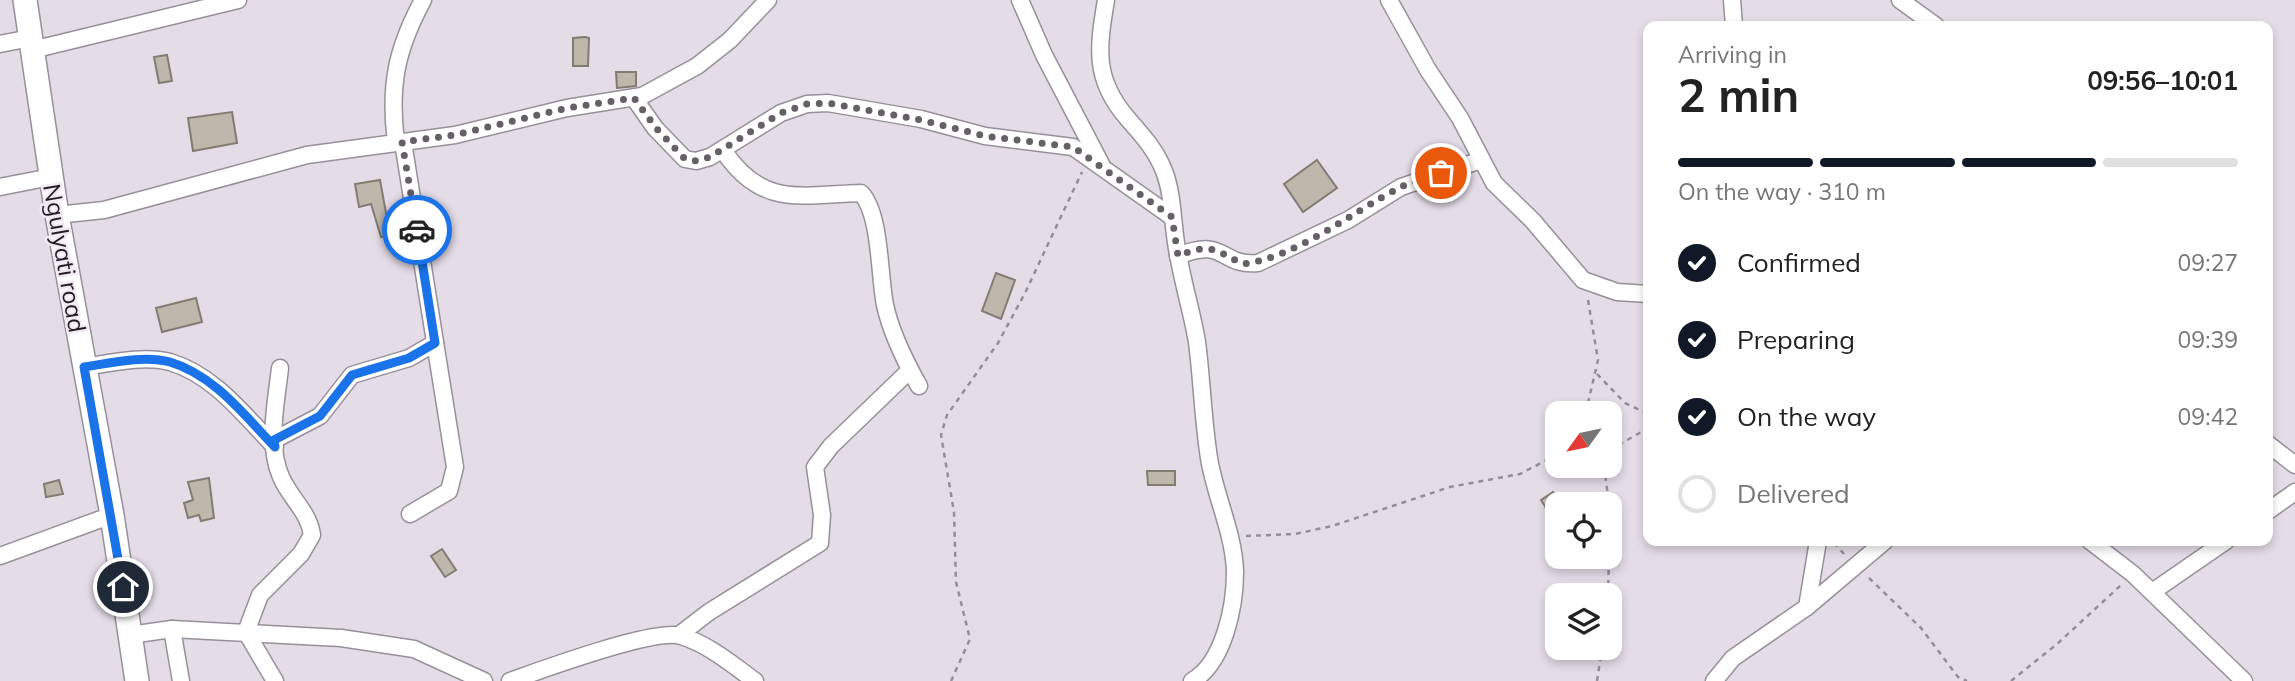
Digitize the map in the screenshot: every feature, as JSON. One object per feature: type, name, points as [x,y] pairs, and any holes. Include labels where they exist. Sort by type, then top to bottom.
[{"type":"main road","name":"Ngulyati road","points":[[26,0],[57,215],[112,515],[137,681]]},
{"type":"street","points":[[0,44],[32,44],[237,0]]},
{"type":"street","points":[[410,514],[438,499],[453,485],[455,467],[393,117],[395,64],[405,33],[423,0]]},
{"type":"street","points":[[57,215],[104,210],[307,155],[455,135],[567,108],[634,98],[673,82],[697,66],[730,40],[768,0]]},
{"type":"street","points":[[1020,0],[1044,55],[1104,171]]},
{"type":"street","points":[[1106,0],[1098,47],[1100,69],[1107,90],[1151,146],[1164,171],[1178,256],[1197,341],[1213,486],[1229,536],[1235,571],[1232,603],[1220,647],[1203,679]]},
{"type":"street","points":[[1389,0],[1428,70],[1460,118],[1494,183],[1533,221],[1583,280],[1617,292],[1643,294]]},
{"type":"street","points":[[1732,0],[1734,21]]},
{"type":"street","points":[[1900,0],[1929,21]]},
{"type":"street","points":[[634,98],[656,128],[685,159],[696,161],[723,150],[781,113],[807,104],[828,103],[921,120],[985,136],[1073,147],[1172,217]]},
{"type":"street","points":[[723,150],[744,177],[759,189],[787,196],[861,193],[866,199],[873,215],[886,307],[910,370],[919,386]]},
{"type":"street","points":[[1178,256],[1206,247],[1220,251],[1242,264],[1258,263],[1348,220],[1401,187],[1481,160]]},
{"type":"street","points":[[0,187],[51,177]]},
{"type":"street","points":[[274,444],[320,416],[352,375],[409,358],[435,343]]},
{"type":"street","points":[[84,367],[147,360],[171,362],[207,379],[274,444]]},
{"type":"street","points":[[246,632],[260,595],[301,554],[312,535],[306,515],[281,479],[274,444],[281,368]]},
{"type":"street","points":[[510,681],[606,649],[680,635],[772,570],[814,549],[820,543],[822,525],[815,467],[831,446],[910,370]]},
{"type":"street","points":[[2273,448],[2295,465]]},
{"type":"street","points":[[2273,507],[2295,492]]},
{"type":"street","points":[[0,556],[112,515]]},
{"type":"street","points":[[1807,607],[1817,546]]},
{"type":"street","points":[[1714,681],[1733,658],[1807,607],[1879,546]]},
{"type":"street","points":[[2097,546],[2133,574],[2244,681]]},
{"type":"street","points":[[2152,592],[2219,546]]},
{"type":"street","points":[[172,629],[181,681]]},
{"type":"street","points":[[130,635],[172,629],[341,638],[414,649],[484,681]]},
{"type":"street","points":[[246,632],[275,681]]},
{"type":"street","points":[[680,635],[707,648],[755,681]]},
{"type":"path","points":[[951,681],[970,639],[956,582],[954,512],[941,435],[947,415],[998,343],[1025,293],[1073,196],[1087,158]]},
{"type":"path","points":[[1583,280],[1597,344],[1597,374],[1589,401]]},
{"type":"path","points":[[1597,374],[1625,403],[1643,412]]},
{"type":"path","points":[[1622,443],[1643,431]]},
{"type":"path","points":[[1229,536],[1295,534],[1332,526],[1450,487],[1520,474],[1545,461]]},
{"type":"path","points":[[1856,566],[1922,628],[1958,677],[1967,681]]},
{"type":"path","points":[[2011,681],[2057,644],[2133,574]]},
{"type":"path","points":[[1597,681],[1600,660]]},
{"type":"building","points":[[573,38],[589,38],[588,66],[573,66]]},
{"type":"building","points":[[167,55],[172,81],[159,83],[154,57]]},
{"type":"building","points":[[616,72],[636,72],[636,86],[617,88]]},
{"type":"building","points":[[232,112],[237,143],[193,151],[188,118]]},
{"type":"building","points":[[1317,160],[1337,188],[1303,212],[1284,184]]},
{"type":"building","points":[[380,180],[390,235],[381,237],[371,204],[359,207],[355,184]]},
{"type":"building","points":[[996,273],[1015,280],[1001,319],[982,311]]},
{"type":"building","points":[[196,298],[202,322],[162,332],[156,308]]},
{"type":"building","points":[[1147,471],[1175,471],[1175,485],[1148,485]]},
{"type":"building","points":[[209,478],[214,518],[201,521],[199,515],[188,518],[184,503],[193,500],[188,482]]},
{"type":"building","points":[[59,480],[63,494],[46,497],[44,484]]},
{"type":"building","points":[[442,549],[456,570],[445,577],[431,556]]},
{"type":"way so far","points":[[417,230],[402,142],[455,135],[567,108],[634,98],[656,128],[685,159],[696,161],[733,145],[781,113],[807,104],[828,103],[921,120],[985,136],[1073,147],[1122,185],[1172,217],[1178,256],[1206,247],[1220,251],[1242,264],[1258,263],[1292,249],[1348,220],[1401,187],[1441,173]]},
{"type":"route","points":[[123,587],[84,367],[147,360],[171,362],[207,379],[275,447],[274,440],[302,428],[320,416],[352,375],[409,358],[435,343],[417,230]]}]
